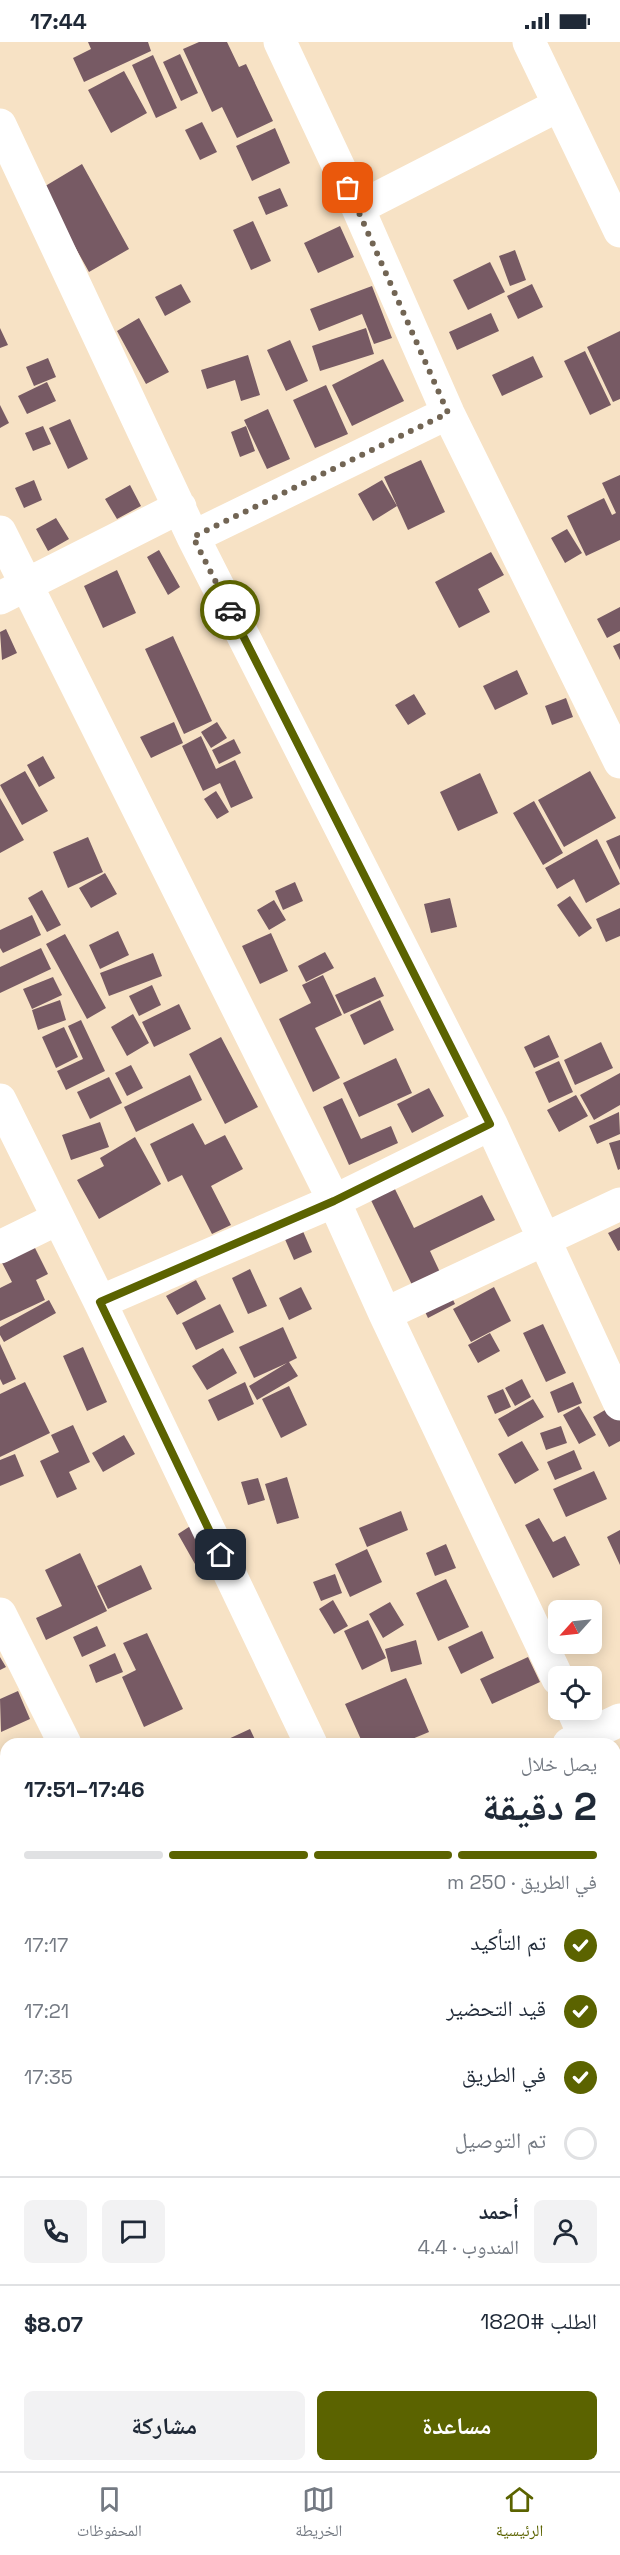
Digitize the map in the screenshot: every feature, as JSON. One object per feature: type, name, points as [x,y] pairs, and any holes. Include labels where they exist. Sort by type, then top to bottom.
[{"type":"street","points":[[280,42],[358,208],[448,413],[620,762]]},
{"type":"street","points":[[529,42],[620,231]]},
{"type":"street","points":[[358,208],[559,105]]},
{"type":"street","points":[[0,124],[193,537],[490,1124],[620,1404]]},
{"type":"street","points":[[193,537],[448,413]]},
{"type":"street","points":[[13,592],[180,507]]},
{"type":"street","points":[[0,532],[13,592],[334,1201],[552,1666]]},
{"type":"street","points":[[0,1100],[100,1302],[308,1738]]},
{"type":"street","points":[[100,1302],[334,1201],[490,1124]]},
{"type":"street","points":[[385,1314],[620,1204]]},
{"type":"street","points":[[0,1247],[57,1219]]},
{"type":"street","points":[[0,1614],[62,1738]]},
{"type":"street","points":[[576,1730],[620,1720]]},
{"type":"building","points":[[88,42],[148,42],[151,51],[84,82],[73,58],[91,49]]},
{"type":"building","points":[[199,42],[227,42],[239,67],[246,64],[273,121],[237,138],[222,107],[212,112],[183,49]]},
{"type":"building","points":[[180,54],[198,93],[181,101],[163,62]]},
{"type":"building","points":[[153,55],[177,108],[156,118],[132,65]]},
{"type":"building","points":[[124,71],[147,113],[111,133],[88,90]]},
{"type":"building","points":[[202,122],[217,152],[200,160],[185,130]]},
{"type":"building","points":[[275,128],[290,163],[252,181],[236,146]]},
{"type":"building","points":[[82,164],[129,249],[89,272],[42,188]]},
{"type":"building","points":[[280,188],[288,206],[266,215],[258,197]]},
{"type":"building","points":[[253,221],[271,261],[251,270],[233,230]]},
{"type":"building","points":[[340,226],[354,257],[318,273],[304,243]]},
{"type":"building","points":[[515,250],[526,280],[510,286],[499,256]]},
{"type":"building","points":[[490,262],[505,292],[468,310],[453,280]]},
{"type":"building","points":[[181,284],[191,302],[165,316],[155,297]]},
{"type":"building","points":[[532,284],[543,307],[518,319],[507,296]]},
{"type":"building","points":[[372,286],[392,338],[374,344],[362,314],[319,331],[310,309]]},
{"type":"building","points":[[491,313],[499,331],[457,350],[449,332]]},
{"type":"building","points":[[139,318],[169,372],[146,384],[117,331]]},
{"type":"building","points":[[0,328],[8,345],[0,348]]},
{"type":"building","points":[[366,328],[374,354],[320,371],[312,346]]},
{"type":"building","points":[[620,331],[620,399],[613,402],[587,347]]},
{"type":"building","points":[[290,340],[308,381],[286,391],[267,350]]},
{"type":"building","points":[[585,351],[611,405],[590,415],[564,361]]},
{"type":"building","points":[[248,355],[260,395],[241,401],[235,380],[207,389],[201,370]]},
{"type":"building","points":[[533,356],[543,377],[502,396],[492,375]]},
{"type":"building","points":[[48,358],[56,377],[34,386],[26,367]]},
{"type":"building","points":[[383,359],[404,401],[352,426],[332,385]]},
{"type":"building","points":[[47,382],[56,401],[27,414],[18,396]]},
{"type":"building","points":[[326,385],[348,434],[315,448],[293,400]]},
{"type":"building","points":[[0,405],[9,423],[0,428]]},
{"type":"building","points":[[268,409],[290,459],[267,469],[244,420]]},
{"type":"building","points":[[70,419],[88,459],[68,469],[49,428]]},
{"type":"building","points":[[43,426],[51,444],[33,451],[25,433]]},
{"type":"building","points":[[246,426],[255,451],[240,457],[231,432]]},
{"type":"building","points":[[421,460],[445,512],[408,530],[384,477]]},
{"type":"building","points":[[620,475],[620,540],[586,556],[567,516],[604,498],[612,515],[616,513],[602,483]]},
{"type":"building","points":[[34,480],[42,500],[24,508],[15,488]]},
{"type":"building","points":[[382,480],[397,506],[373,521],[358,494]]},
{"type":"building","points":[[130,485],[141,506],[117,519],[105,499]]},
{"type":"building","points":[[56,518],[69,539],[48,551],[36,529]]},
{"type":"building","points":[[567,529],[582,553],[565,563],[551,538]]},
{"type":"building","points":[[159,550],[180,587],[168,595],[147,557]]},
{"type":"building","points":[[491,552],[504,575],[478,589],[490,612],[459,628],[435,582]]},
{"type":"building","points":[[117,570],[136,613],[103,628],[84,586]]},
{"type":"building","points":[[620,607],[620,631],[607,638],[597,619]]},
{"type":"building","points":[[6,629],[17,653],[2,660],[0,632]]},
{"type":"building","points":[[173,636],[212,721],[184,734],[145,649]]},
{"type":"building","points":[[620,643],[620,660],[613,646]]},
{"type":"building","points":[[517,670],[528,694],[495,710],[483,686]]},
{"type":"building","points":[[414,694],[426,714],[408,725],[395,705]]},
{"type":"building","points":[[566,698],[573,717],[552,725],[545,706]]},
{"type":"building","points":[[174,722],[183,743],[151,758],[140,737]]},
{"type":"building","points":[[217,722],[227,738],[211,748],[201,732]]},
{"type":"building","points":[[201,736],[216,769],[235,760],[253,798],[231,808],[220,783],[203,791],[182,746]]},
{"type":"building","points":[[234,739],[241,753],[219,764],[212,750]]},
{"type":"building","points":[[43,756],[55,778],[39,787],[27,765]]},
{"type":"building","points":[[25,771],[48,811],[22,825],[0,785]]},
{"type":"building","points":[[590,771],[616,818],[564,847],[538,800]]},
{"type":"building","points":[[480,773],[498,813],[458,831],[440,792]]},
{"type":"building","points":[[216,791],[229,812],[217,819],[204,799]]},
{"type":"building","points":[[0,798],[24,840],[0,853]]},
{"type":"building","points":[[534,801],[563,853],[543,865],[513,813]]},
{"type":"building","points":[[620,835],[620,870],[606,841]]},
{"type":"building","points":[[88,837],[103,872],[68,888],[53,852]]},
{"type":"building","points":[[597,839],[620,884],[586,903],[574,879],[557,889],[545,868]]},
{"type":"building","points":[[105,873],[117,894],[91,908],[79,888]]},
{"type":"building","points":[[295,882],[303,901],[283,910],[275,891]]},
{"type":"building","points":[[42,890],[61,925],[47,932],[28,898]]},
{"type":"building","points":[[570,896],[592,928],[579,937],[557,905]]},
{"type":"building","points":[[450,898],[457,927],[431,933],[424,904]]},
{"type":"building","points":[[274,900],[286,920],[269,930],[257,910]]},
{"type":"building","points":[[620,908],[620,936],[606,942],[596,919]]},
{"type":"building","points":[[32,915],[41,935],[3,953],[0,948],[0,930]]},
{"type":"building","points":[[118,931],[129,955],[100,969],[89,945]]},
{"type":"building","points":[[271,933],[288,971],[260,984],[242,946]]},
{"type":"building","points":[[65,934],[106,1008],[87,1019],[46,944]]},
{"type":"building","points":[[41,948],[51,969],[0,993],[0,967]]},
{"type":"building","points":[[325,952],[334,968],[306,982],[298,966]]},
{"type":"building","points":[[153,953],[162,976],[109,996],[100,973]]},
{"type":"building","points":[[323,975],[342,1015],[315,1028],[340,1078],[313,1092],[279,1019],[311,1003],[302,985]]},
{"type":"building","points":[[53,977],[62,995],[32,1009],[23,989]]},
{"type":"building","points":[[375,977],[384,996],[344,1014],[335,995]]},
{"type":"building","points":[[152,985],[161,1005],[139,1016],[129,996]]},
{"type":"building","points":[[60,1000],[66,1020],[38,1030],[32,1010]]},
{"type":"building","points":[[380,1000],[394,1030],[364,1045],[350,1015]]},
{"type":"building","points":[[179,1004],[191,1029],[154,1047],[142,1022]]},
{"type":"building","points":[[133,1014],[149,1043],[127,1056],[111,1027]]},
{"type":"building","points":[[81,1020],[105,1071],[66,1090],[57,1071],[83,1059],[68,1026]]},
{"type":"building","points":[[64,1027],[78,1057],[56,1068],[42,1037]]},
{"type":"building","points":[[549,1035],[559,1057],[534,1068],[524,1047]]},
{"type":"building","points":[[221,1037],[258,1107],[225,1124],[189,1054]]},
{"type":"building","points":[[601,1042],[613,1068],[575,1085],[564,1060]]},
{"type":"building","points":[[396,1058],[412,1093],[359,1117],[343,1083]]},
{"type":"building","points":[[559,1061],[573,1092],[549,1103],[535,1072]]},
{"type":"building","points":[[131,1065],[143,1088],[127,1096],[115,1073]]},
{"type":"building","points":[[620,1073],[620,1105],[594,1120],[580,1095]]},
{"type":"building","points":[[190,1075],[202,1100],[136,1132],[124,1107]]},
{"type":"building","points":[[109,1077],[122,1103],[90,1119],[77,1092]]},
{"type":"building","points":[[429,1088],[444,1116],[412,1133],[397,1104]]},
{"type":"building","points":[[576,1095],[588,1116],[559,1132],[547,1110]]},
{"type":"building","points":[[342,1098],[361,1139],[391,1126],[398,1143],[349,1165],[323,1107]]},
{"type":"building","points":[[619,1112],[620,1134],[597,1144],[589,1126]]},
{"type":"building","points":[[100,1122],[109,1147],[71,1160],[62,1135]]},
{"type":"building","points":[[193,1123],[205,1145],[225,1135],[243,1169],[211,1186],[231,1225],[212,1234],[182,1175],[168,1182],[150,1144]]},
{"type":"building","points":[[135,1137],[161,1184],[99,1219],[77,1180],[104,1166],[100,1158]]},
{"type":"building","points":[[620,1140],[620,1169],[618,1170],[609,1143]]},
{"type":"building","points":[[392,1183],[414,1228],[482,1195],[495,1220],[430,1251],[455,1304],[428,1318],[368,1194]]},
{"type":"building","points":[[620,1227],[620,1250],[618,1251],[608,1233]]},
{"type":"building","points":[[302,1229],[312,1252],[294,1260],[284,1237]]},
{"type":"building","points":[[29,1236],[48,1274],[36,1280],[45,1300],[0,1321],[0,1288],[12,1282],[0,1259]]},
{"type":"building","points":[[250,1269],[267,1306],[248,1314],[232,1278]]},
{"type":"building","points":[[196,1280],[206,1299],[177,1315],[166,1296]]},
{"type":"building","points":[[301,1287],[312,1309],[289,1320],[279,1298]]},
{"type":"building","points":[[494,1287],[511,1321],[471,1342],[453,1309]]},
{"type":"building","points":[[49,1300],[56,1313],[4,1342],[0,1335],[0,1327]]},
{"type":"building","points":[[220,1304],[234,1332],[196,1350],[182,1323]]},
{"type":"building","points":[[543,1324],[566,1373],[546,1382],[523,1333]]},
{"type":"building","points":[[283,1327],[297,1358],[289,1362],[298,1376],[257,1400],[249,1386],[287,1363],[254,1378],[239,1347]]},
{"type":"building","points":[[490,1333],[500,1351],[478,1363],[468,1345]]},
{"type":"building","points":[[0,1344],[16,1379],[3,1385],[0,1379]]},
{"type":"building","points":[[83,1347],[107,1402],[87,1411],[63,1356]]},
{"type":"building","points":[[223,1348],[237,1373],[207,1390],[192,1366]]},
{"type":"building","points":[[522,1379],[531,1397],[515,1406],[505,1388]]},
{"type":"building","points":[[25,1382],[50,1433],[0,1457],[0,1394]]},
{"type":"building","points":[[245,1382],[254,1404],[218,1421],[208,1400]]},
{"type":"building","points":[[573,1382],[582,1403],[558,1413],[550,1392]]},
{"type":"building","points":[[289,1386],[307,1425],[281,1438],[262,1399]]},
{"type":"building","points":[[503,1389],[511,1407],[495,1414],[487,1396]]},
{"type":"building","points":[[533,1399],[544,1417],[508,1437],[498,1419]]},
{"type":"building","points":[[617,1403],[620,1409],[620,1441],[609,1447],[593,1417]]},
{"type":"building","points":[[579,1406],[596,1435],[579,1444],[563,1415]]},
{"type":"building","points":[[73,1425],[90,1462],[69,1472],[77,1489],[57,1498],[40,1461],[59,1452],[51,1435]]},
{"type":"building","points":[[561,1426],[567,1443],[546,1450],[540,1433]]},
{"type":"building","points":[[124,1435],[135,1454],[103,1472],[92,1453]]},
{"type":"building","points":[[522,1441],[539,1470],[515,1484],[498,1454]]},
{"type":"building","points":[[574,1450],[582,1469],[555,1480],[547,1462]]},
{"type":"building","points":[[15,1454],[24,1476],[0,1486],[0,1460]]},
{"type":"building","points":[[594,1471],[607,1499],[566,1517],[553,1489]]},
{"type":"building","points":[[287,1477],[299,1518],[277,1524],[265,1484]]},
{"type":"building","points":[[258,1478],[265,1500],[248,1505],[241,1482]]},
{"type":"building","points":[[401,1511],[408,1530],[367,1547],[359,1528]]},
{"type":"building","points":[[539,1518],[553,1542],[565,1536],[580,1565],[553,1578],[525,1525]]},
{"type":"building","points":[[195,1523],[213,1554],[195,1564],[178,1534]]},
{"type":"building","points":[[620,1530],[620,1565],[607,1537]]},
{"type":"building","points":[[446,1544],[456,1568],[435,1576],[426,1553]]},
{"type":"building","points":[[367,1549],[382,1582],[350,1597],[335,1564]]},
{"type":"building","points":[[80,1553],[107,1611],[46,1640],[36,1618],[62,1606],[45,1570]]},
{"type":"building","points":[[141,1565],[152,1589],[108,1609],[97,1586]]},
{"type":"building","points":[[335,1574],[342,1593],[321,1601],[313,1582]]},
{"type":"building","points":[[446,1579],[469,1627],[438,1641],[416,1593]]},
{"type":"building","points":[[333,1600],[348,1626],[334,1634],[319,1609]]},
{"type":"building","points":[[390,1602],[404,1625],[383,1638],[369,1614]]},
{"type":"building","points":[[368,1620],[386,1658],[362,1670],[344,1631]]},
{"type":"building","points":[[97,1626],[106,1646],[82,1657],[73,1637]]},
{"type":"building","points":[[482,1631],[494,1658],[461,1674],[448,1647]]},
{"type":"building","points":[[147,1633],[183,1709],[144,1727],[122,1677],[136,1670],[123,1643]]},
{"type":"building","points":[[416,1640],[422,1664],[391,1672],[385,1649]]},
{"type":"building","points":[[115,1653],[123,1672],[96,1683],[89,1665]]},
{"type":"building","points":[[0,1657],[6,1667],[0,1670]]},
{"type":"building","points":[[528,1657],[540,1682],[492,1704],[480,1679]]},
{"type":"building","points":[[406,1678],[429,1732],[414,1738],[360,1738],[345,1704]]},
{"type":"building","points":[[18,1691],[30,1719],[1,1732],[0,1699]]},
{"type":"building","points":[[250,1729],[254,1738],[230,1738]]},
{"type":"way so far","points":[[230,610],[193,537],[448,413],[348,188]]},
{"type":"route","points":[[221,1555],[100,1302],[334,1201],[490,1124],[230,610]]}]
